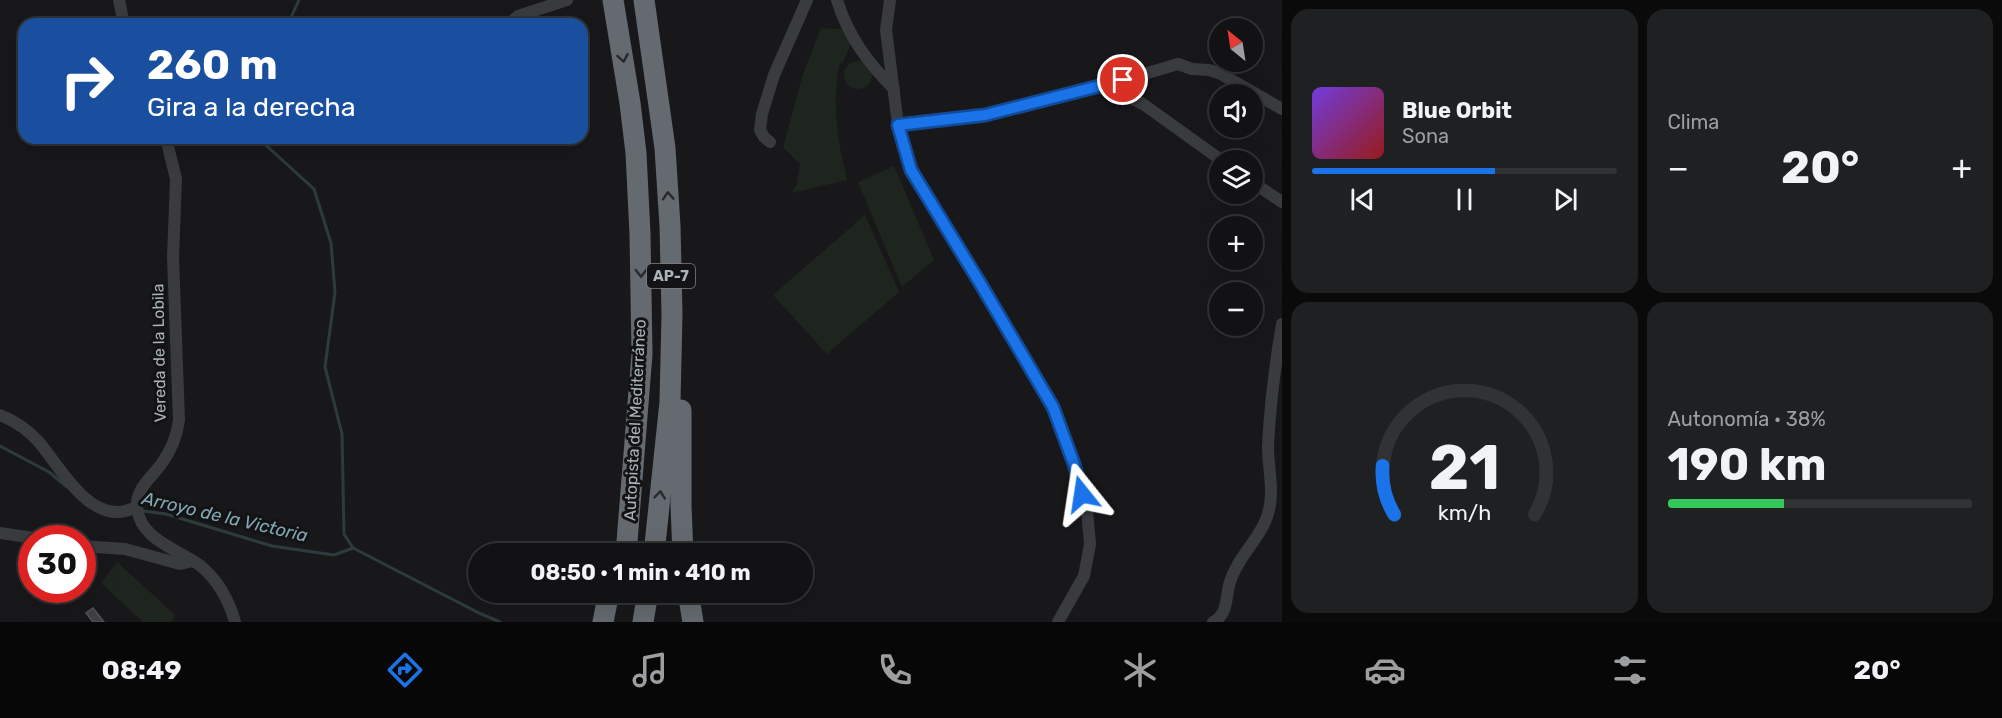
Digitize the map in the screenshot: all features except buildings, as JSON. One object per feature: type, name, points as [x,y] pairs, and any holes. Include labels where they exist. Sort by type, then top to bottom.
[{"type":"highway","name":"Autopista del Mediterráneo","points":[[613,0],[636,153],[640,234],[642,354],[626,543]]},
{"type":"highway","name":"Autopista del Mediterráneo","points":[[644,0],[665,148],[672,314],[670,402],[655,543]]},
{"type":"highway","points":[[670,226],[681,290],[683,543]]},
{"type":"highway","points":[[643,622],[646,603]]},
{"type":"highway","points":[[690,603],[693,622]]},
{"type":"street","points":[[119,0],[123,18]]},
{"type":"street","points":[[516,18],[567,0]]},
{"type":"street","points":[[770,141],[760,130],[762,114],[774,75],[807,0]]},
{"type":"street","points":[[837,0],[842,17],[857,45],[894,89]]},
{"type":"street","points":[[890,0],[886,30],[898,125],[911,170],[1053,407],[1074,464],[1087,510],[1090,544],[1084,576],[1059,622]]},
{"type":"street","points":[[898,125],[985,115],[1178,64],[1221,74],[1282,109]]},
{"type":"street","points":[[1118,92],[1143,104],[1209,151]]},
{"type":"street","name":"Vereda de la Lobila","points":[[137,507],[141,490],[162,463],[173,444],[179,420],[173,257],[176,179],[167,144]]},
{"type":"street","points":[[1263,189],[1282,202]]},
{"type":"street","points":[[1213,622],[1225,608],[1229,582],[1240,558],[1265,525],[1269,512],[1271,502],[1268,454],[1270,408],[1282,324]]},
{"type":"street","points":[[0,415],[11,419],[27,430],[78,492],[93,504],[119,512],[137,507],[141,520],[149,532],[161,543],[193,561],[212,577],[225,594],[235,622]]},
{"type":"street","points":[[0,533],[18,536]]},
{"type":"street","points":[[96,547],[125,549],[180,564],[193,561]]},
{"type":"shaded area","points":[[821,28],[843,29],[851,43],[843,63],[840,63],[836,92],[838,136],[847,180],[791,193],[797,184],[800,164],[783,147],[803,74]]},
{"type":"shaded area","points":[[858,61],[868,65],[872,75],[868,85],[858,89],[848,85],[844,75],[848,65]]},
{"type":"shaded area","points":[[894,166],[934,260],[902,287],[858,182]]},
{"type":"shaded area","points":[[865,215],[899,292],[827,354],[773,295]]},
{"type":"shaded area","points":[[117,562],[175,615],[171,622],[143,622],[101,583]]},
{"type":"waterway","points":[[291,18],[299,0]]},
{"type":"waterway","points":[[265,144],[314,189],[331,243],[335,292],[325,367],[342,434],[344,534],[353,548],[500,622]]},
{"type":"waterway","name":"Arroyo de la Victoria","points":[[0,446],[49,472],[67,487]]},
{"type":"waterway","name":"Arroyo de la Victoria","points":[[143,511],[166,514],[272,546],[334,555],[353,548]]},
{"type":"route","points":[[1082,494],[1074,464],[1053,407],[911,170],[898,125],[985,115],[1123,80]]}]
